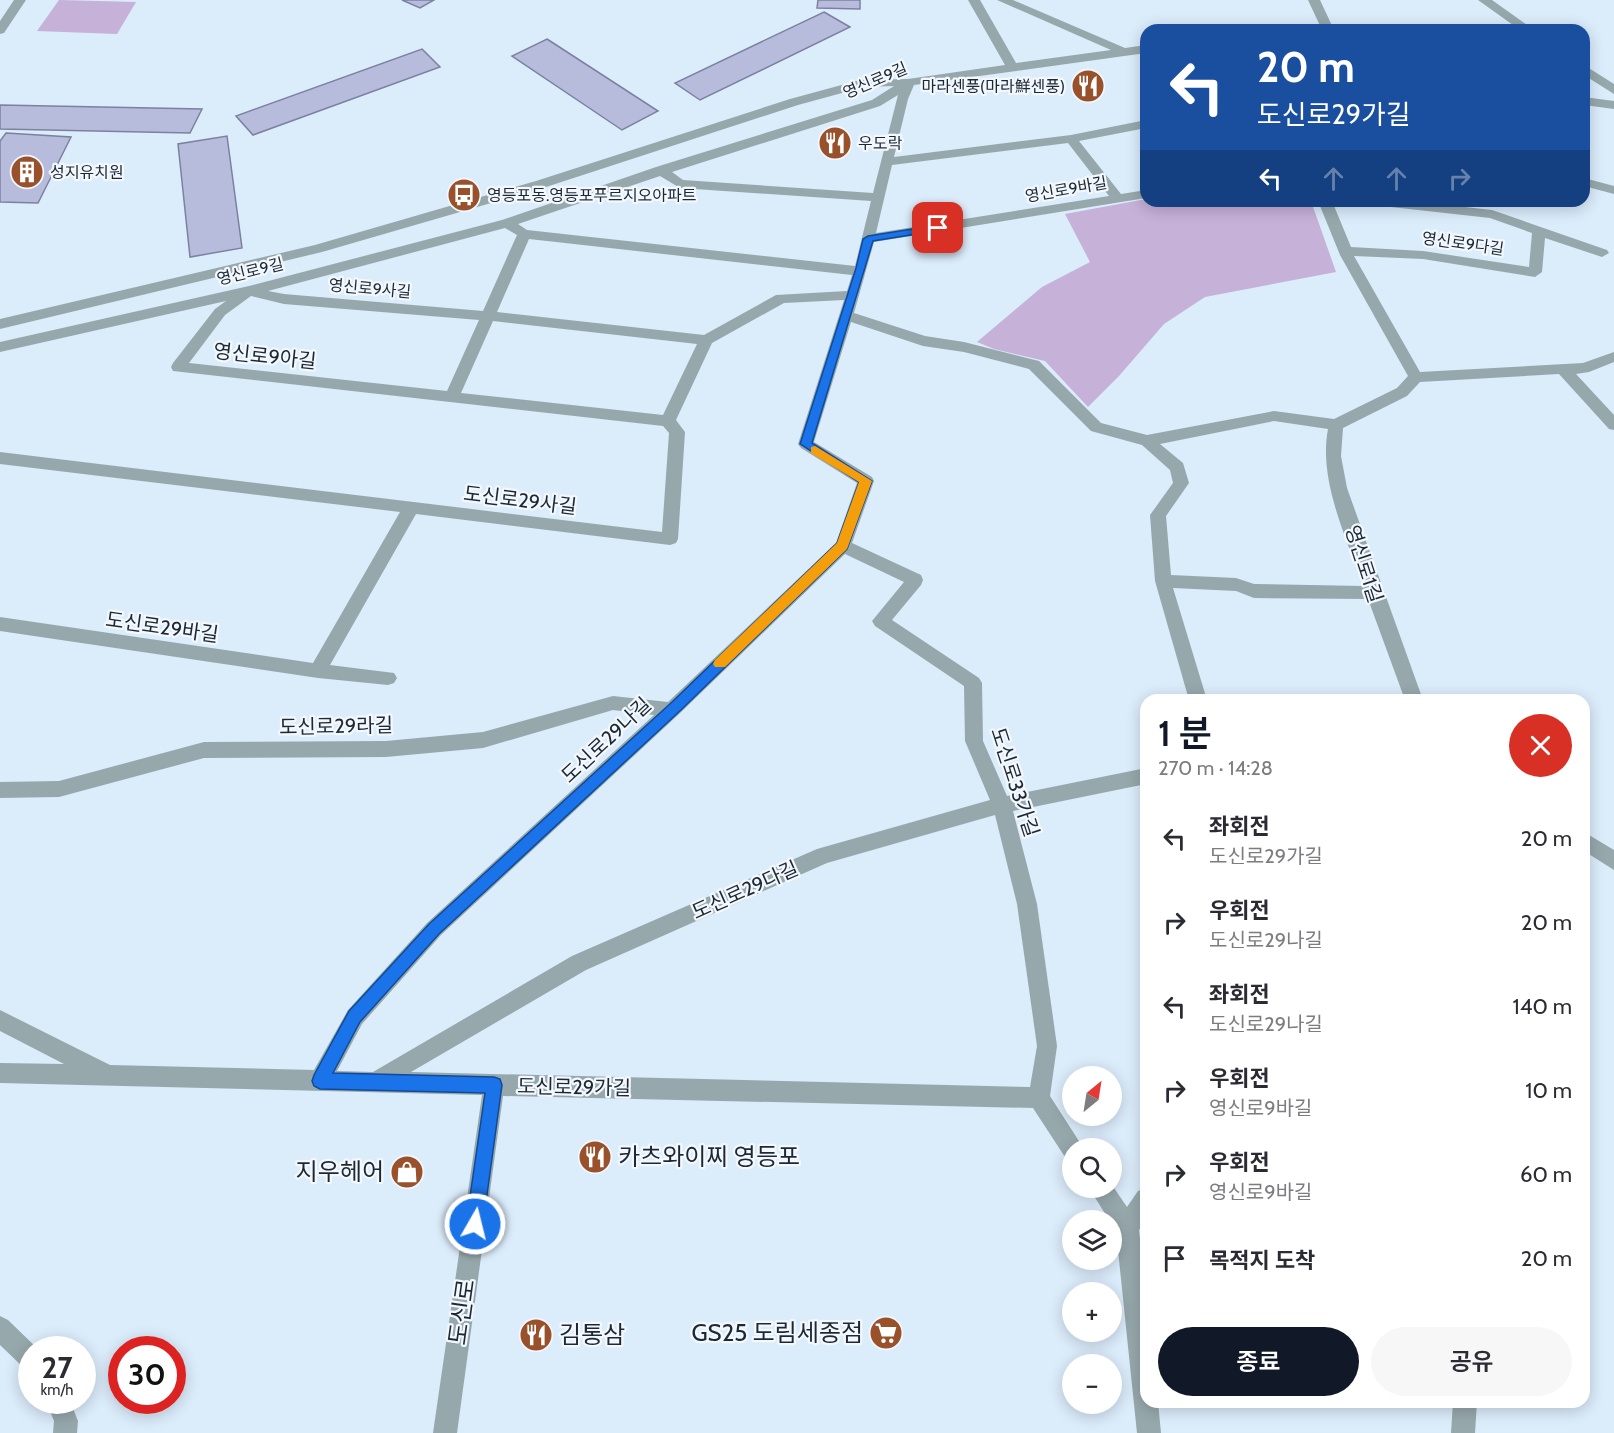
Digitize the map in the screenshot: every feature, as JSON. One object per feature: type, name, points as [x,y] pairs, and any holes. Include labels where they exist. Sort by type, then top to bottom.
[{"type":"street","points":[[0,30],[20,0]]},
{"type":"street","points":[[974,0],[1012,67]]},
{"type":"street","points":[[1003,0],[1122,51],[1140,56]]},
{"type":"street","points":[[1314,0],[1325,24]]},
{"type":"street","points":[[1484,0],[1518,24]]},
{"type":"street","name":"영신로9길","points":[[0,347],[249,291],[507,223],[661,170],[876,102],[909,82],[1140,50]]},
{"type":"street","points":[[1590,73],[1614,90]]},
{"type":"street","points":[[0,324],[316,249],[542,184],[794,102],[864,83],[909,82],[902,99],[860,271],[846,315],[923,341],[964,347],[1034,365],[1096,427],[1147,441],[1177,467],[1181,483],[1158,515],[1163,581],[1196,694]]},
{"type":"street","points":[[1590,102],[1614,105]]},
{"type":"street","points":[[887,162],[1071,139],[1140,125]]},
{"type":"street","name":"영신로9바길","points":[[868,239],[1118,199],[1071,139]]},
{"type":"street","points":[[661,170],[680,184],[878,197]]},
{"type":"street","points":[[1590,184],[1614,190]]},
{"type":"street","points":[[1118,199],[1140,195]]},
{"type":"street","points":[[1328,207],[1346,251],[1416,377]]},
{"type":"street","name":"영신로9다길","points":[[1428,207],[1492,214],[1602,252]]},
{"type":"street","points":[[507,223],[524,234],[860,271]]},
{"type":"street","name":"영신로9다길","points":[[1346,251],[1423,255],[1535,272],[1539,232]]},
{"type":"street","points":[[452,397],[524,234]]},
{"type":"street","name":"영신로9사길","points":[[249,291],[284,298],[488,316],[705,340]]},
{"type":"street","name":"영신로9아길","points":[[249,291],[220,312],[178,367],[668,421]]},
{"type":"street","points":[[668,421],[705,340],[781,298],[852,295]]},
{"type":"street","name":"도신로29나길","points":[[320,1081],[355,1017],[434,929],[672,710],[843,546],[866,481],[806,444],[846,315]]},
{"type":"street","points":[[1147,441],[1274,416],[1336,425],[1401,392],[1416,377],[1584,368],[1614,357]]},
{"type":"street","points":[[1563,369],[1614,425]]},
{"type":"street","name":"도신로29사길","points":[[0,458],[670,539],[677,432],[668,421]]},
{"type":"street","name":"영신로1길","points":[[1336,425],[1332,440],[1339,487],[1374,593],[1412,694]]},
{"type":"street","points":[[318,671],[411,508]]},
{"type":"street","name":"도신로33가길","points":[[843,546],[915,580],[881,621],[972,683],[974,741],[1002,805],[1027,904],[1047,1046],[1038,1098]]},
{"type":"street","points":[[1163,581],[1236,585],[1254,591],[1374,593]]},
{"type":"street","name":"도신로29바길","points":[[0,624],[318,671],[388,678]]},
{"type":"street","name":"도신로29라길","points":[[0,790],[59,789],[204,750],[386,749],[483,740],[614,703],[672,710]]},
{"type":"street","name":"도신로29다길","points":[[375,1082],[579,963],[824,855],[1002,805],[1140,777]]},
{"type":"street","points":[[1590,844],[1614,861]]},
{"type":"street","name":"도신로29가길","points":[[0,1020],[109,1076]]},
{"type":"street","name":"도신로29가길","points":[[0,1073],[1038,1098]]},
{"type":"street","name":"도신로","points":[[445,1433],[494,1085]]},
{"type":"street","points":[[1038,1098],[1066,1138]]},
{"type":"street","points":[[1107,1198],[1127,1227],[1140,1349]]},
{"type":"street","points":[[1127,1227],[1140,1208]]},
{"type":"street","points":[[0,1328],[18,1346]]},
{"type":"street","points":[[1146,1408],[1149,1433]]},
{"type":"street","points":[[1463,1433],[1465,1408]]},
{"type":"street","points":[[63,1414],[66,1421],[65,1433]]},
{"type":"shaded area","points":[[59,0],[136,2],[117,34],[37,31]]},
{"type":"shaded area","points":[[1140,200],[1140,207],[1313,207],[1336,272],[1205,297],[1164,324],[1119,376],[1088,407],[1045,361],[994,349],[977,342],[1042,287],[1090,262],[1065,214]]},
{"type":"building","points":[[402,0],[434,0],[420,8]]},
{"type":"building","points":[[818,0],[860,0],[860,9],[817,8]]},
{"type":"building","points":[[824,12],[850,27],[700,100],[675,83]]},
{"type":"building","points":[[547,39],[658,111],[622,130],[512,56]]},
{"type":"building","points":[[422,49],[440,67],[253,135],[236,116]]},
{"type":"building","points":[[0,105],[202,109],[190,133],[0,129]]},
{"type":"building","name":"성지유치원","points":[[6,133],[71,137],[38,203],[0,202],[0,141]]},
{"type":"building","points":[[227,136],[242,248],[190,257],[178,144]]},
{"type":"slow traffic","points":[[720,664],[843,546],[866,481],[815,450]]},
{"type":"place","name":"마라센풍(마라鮮센풍)","points":[[1088,86]]},
{"type":"place","name":"우도락","points":[[835,143]]},
{"type":"place","name":"성지유치원","points":[[27,172]]},
{"type":"place","name":"영등포동.영등포푸르지오아파트","points":[[464,195]]},
{"type":"place","name":"카츠와이찌 영등포","points":[[595,1157]]},
{"type":"place","name":"지우헤어","points":[[407,1172]]},
{"type":"place","name":"GS25 도림세종점","points":[[886,1333]]},
{"type":"place","name":"김통삼","points":[[536,1335]]},
{"type":"route","points":[[475,1224],[494,1085],[320,1081],[355,1017],[434,929],[676,706],[843,546],[866,481],[806,444],[868,239],[938,228]]}]
